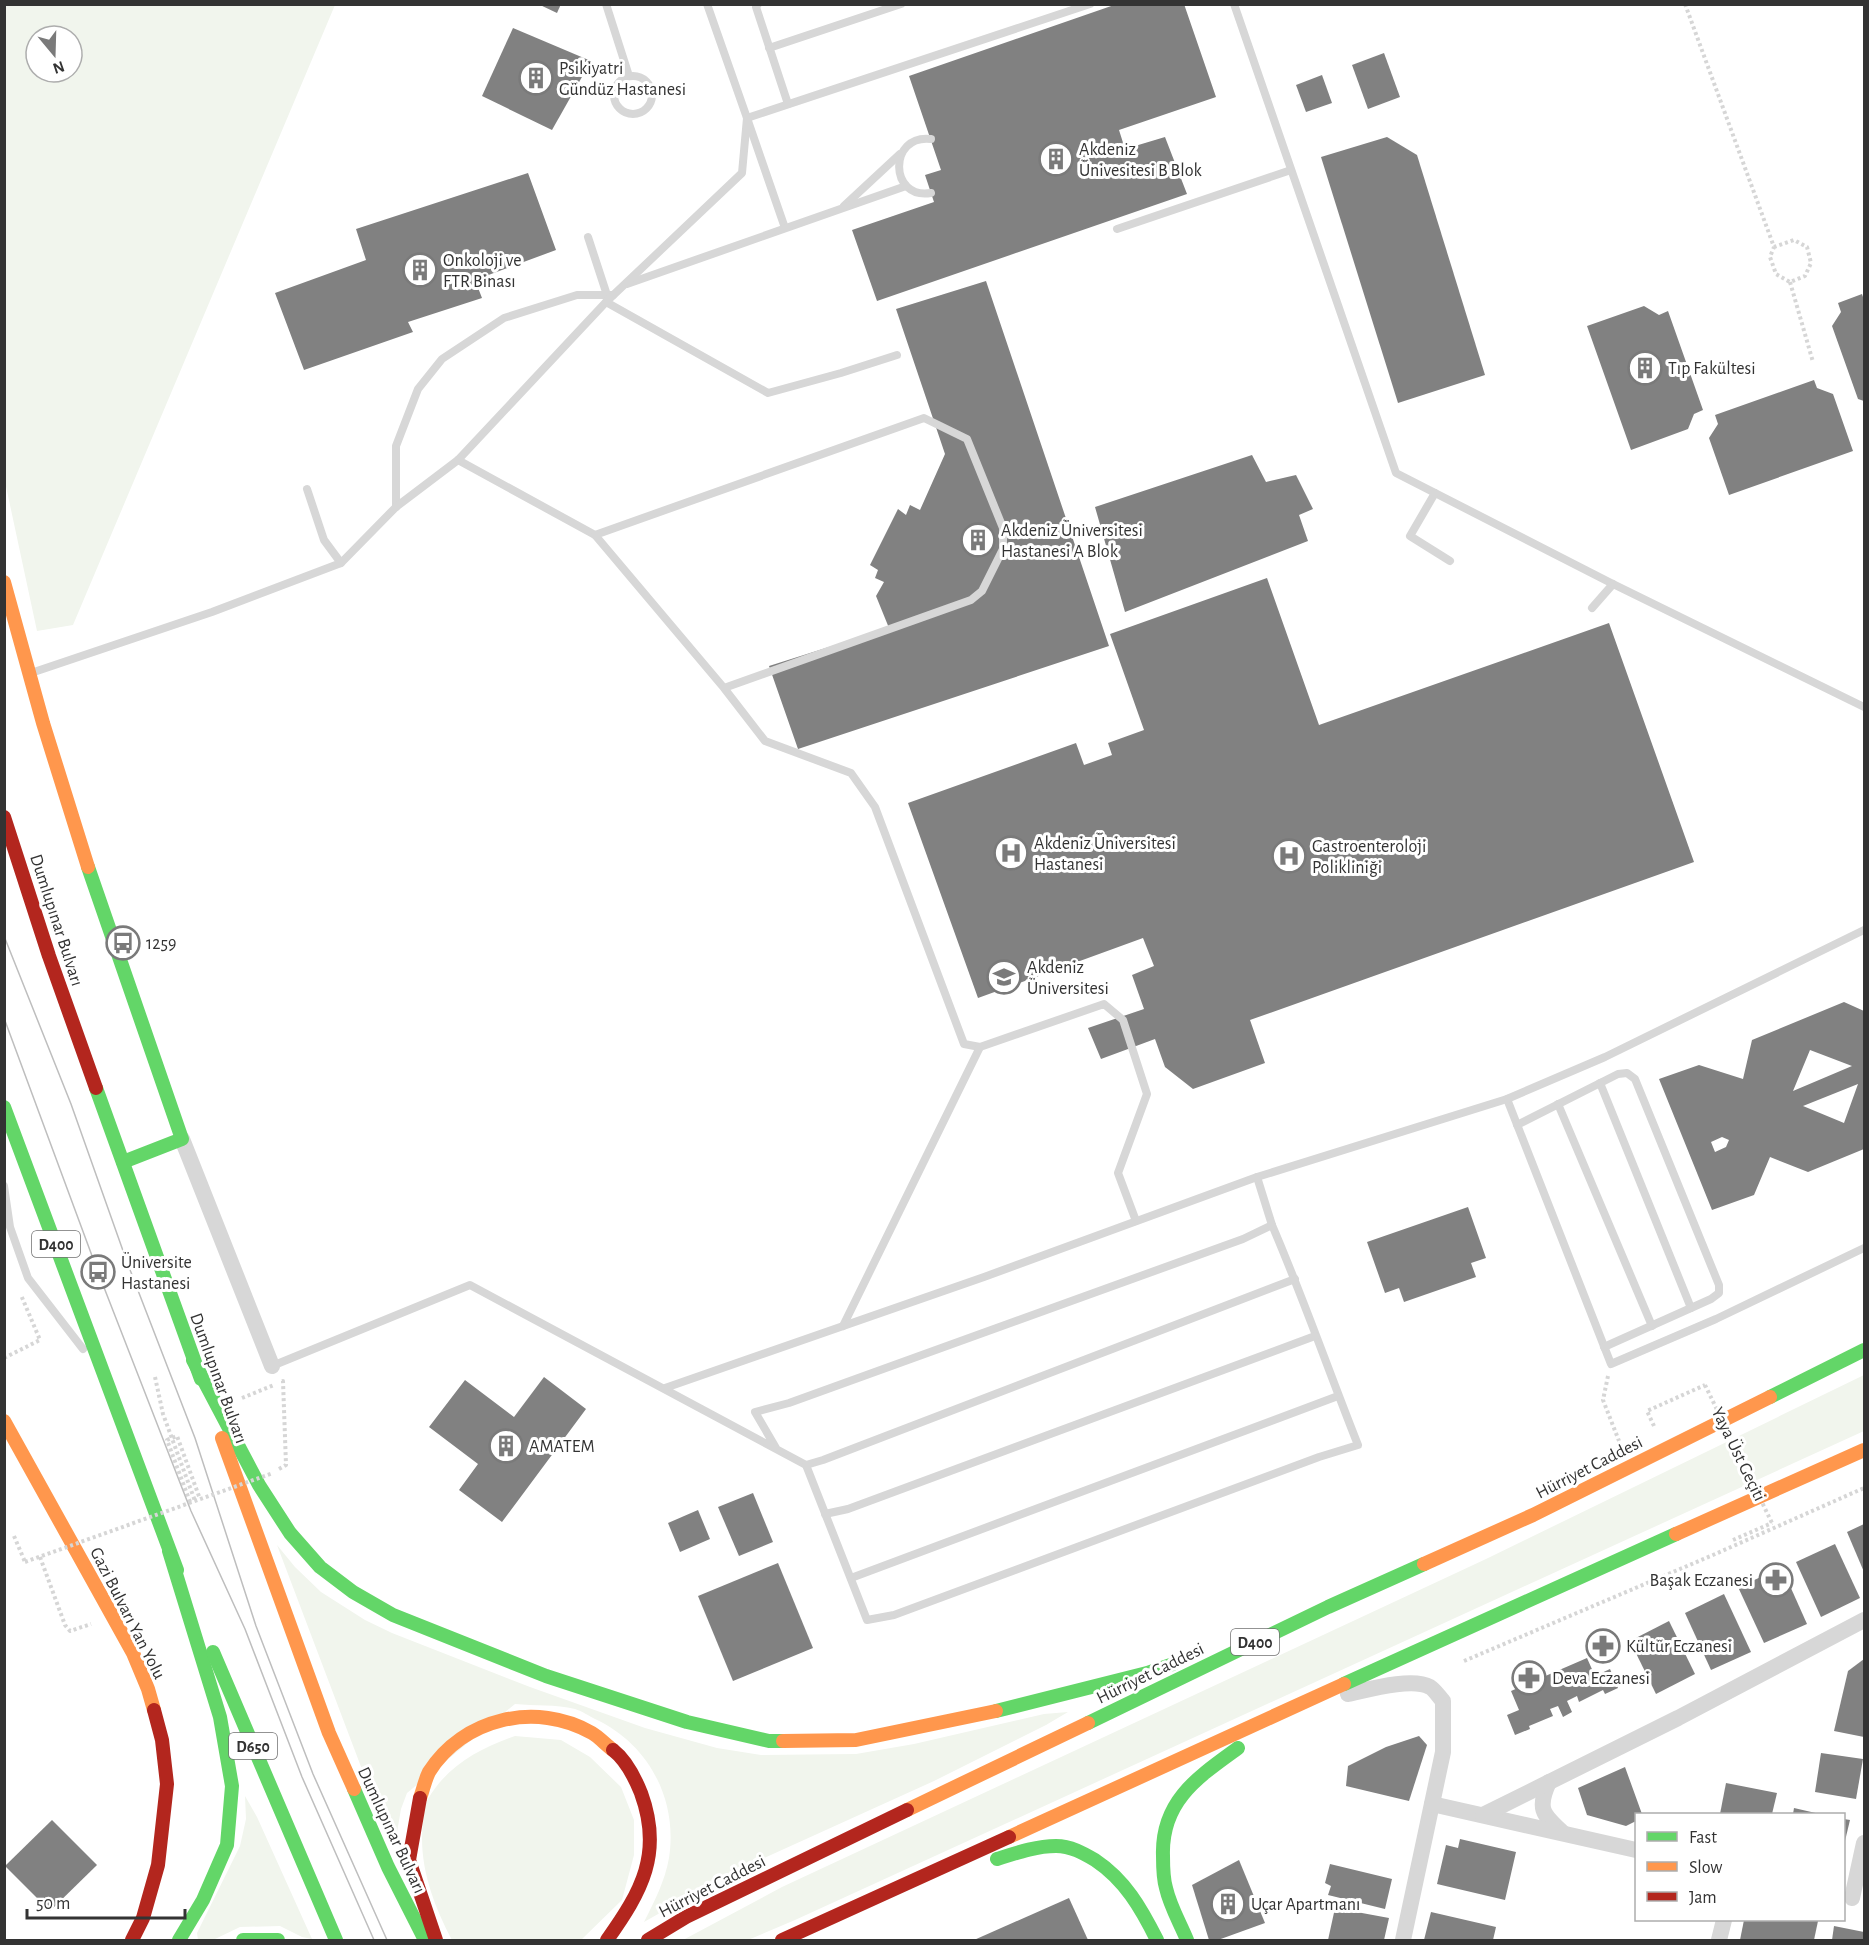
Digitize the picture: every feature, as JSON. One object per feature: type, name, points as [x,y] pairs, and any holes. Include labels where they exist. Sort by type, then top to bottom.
[{"type":"main road","points":[[4,582],[28,674],[120,968],[182,1140],[123,1162]]},
{"type":"main road","name":"Dumlupınar Bulvarı","points":[[4,817],[49,956],[329,1733],[388,1867],[425,1941]]},
{"type":"main road","name":"D400","points":[[4,1107],[108,1381],[169,1551],[220,1717],[232,1786],[227,1845],[203,1900],[179,1941]]},
{"type":"main road","name":"Hürriyet Caddesi","points":[[648,1941],[686,1917],[1328,1607],[1533,1515],[1864,1350]]},
{"type":"main road","points":[[193,1360],[259,1485],[290,1533],[320,1567],[353,1592],[393,1615],[546,1676],[687,1722],[769,1741],[856,1740],[1023,1705],[1147,1674],[1328,1607]]},
{"type":"main road","points":[[1533,1515],[1864,1363]]},
{"type":"main road","name":"Gazi Bulvarı Yan Yolu","points":[[4,1420],[133,1653],[148,1689],[162,1740],[168,1784],[158,1865],[143,1918],[132,1941]]},
{"type":"main road","points":[[1605,1566],[1864,1442]]},
{"type":"main road","points":[[782,1941],[1864,1450]]},
{"type":"main road","name":"D650","points":[[169,1551],[336,1941]]},
{"type":"main road","points":[[1187,1941],[1166,1888],[1161,1848],[1168,1813],[1182,1793],[1203,1773],[1297,1706]]},
{"type":"main road","points":[[436,1941],[410,1860],[419,1801],[428,1774],[447,1749],[472,1732],[501,1720],[532,1715],[563,1721],[592,1733],[619,1755],[637,1783],[648,1813],[651,1847],[642,1879],[629,1909],[607,1941]]},
{"type":"main road","points":[[829,1918],[1025,1850],[1059,1846],[1082,1852],[1110,1869],[1141,1907],[1157,1941]]},
{"type":"main road","points":[[243,1941],[273,1939],[278,1941]]},
{"type":"street","points":[[182,1140],[272,1366]]},
{"type":"street","points":[[1483,1815],[1678,1718],[1864,1620]]},
{"type":"street","points":[[1297,1706],[1365,1690],[1403,1684],[1423,1685],[1431,1688],[1443,1701],[1443,1752],[1403,1941]]},
{"type":"street","points":[[1549,1782],[1541,1798],[1542,1810],[1549,1821],[1563,1833]]},
{"type":"street","points":[[1432,1804],[1635,1850]]},
{"type":"street","points":[[1853,1898],[1864,1843]]},
{"type":"street","points":[[1719,1941],[1724,1921]]},
{"type":"lane","points":[[606,4],[629,76]]},
{"type":"lane","points":[[707,4],[785,228]]},
{"type":"lane","points":[[758,4],[756,7],[768,48],[788,104]]},
{"type":"lane","points":[[768,48],[901,4]]},
{"type":"lane","points":[[747,118],[1090,4]]},
{"type":"lane","points":[[1234,4],[1396,473],[1613,584],[1864,707]]},
{"type":"lane","points":[[629,76],[642,78],[652,93],[650,105],[634,115],[621,111],[614,101],[614,88],[618,82],[629,76]]},
{"type":"lane","points":[[28,674],[212,612],[341,563],[396,507],[458,460],[609,298],[742,173],[747,118]]},
{"type":"lane","points":[[841,208],[909,144],[918,140],[931,139]]},
{"type":"lane","points":[[903,151],[898,168],[906,186],[920,194],[931,193]]},
{"type":"lane","points":[[1117,229],[1291,170]]},
{"type":"lane","points":[[623,286],[906,186]]},
{"type":"lane","points":[[588,237],[609,298]]},
{"type":"lane","points":[[396,507],[396,446],[418,389],[442,359],[504,318],[577,295],[609,298],[768,393],[897,355]]},
{"type":"lane","points":[[595,535],[924,418],[967,439],[1003,528],[1003,549],[982,591],[971,600],[724,688]]},
{"type":"lane","points":[[458,460],[595,535],[724,688],[765,741],[851,773],[875,807],[964,1044],[980,1047],[1104,1004],[1123,1020],[1147,1094],[1118,1173],[1137,1221]]},
{"type":"lane","points":[[307,489],[324,540],[341,563]]},
{"type":"lane","points":[[1435,493],[1410,536],[1450,561]]},
{"type":"lane","points":[[1592,608],[1613,584]]},
{"type":"lane","points":[[665,1388],[1257,1177],[1507,1099],[1605,1057],[1864,930]]},
{"type":"lane","points":[[843,1326],[980,1047]]},
{"type":"lane","points":[[1517,1125],[1618,1074],[1628,1073],[1635,1079],[1719,1285],[1719,1293],[1604,1347]]},
{"type":"lane","points":[[1600,1083],[1691,1308]]},
{"type":"lane","points":[[1507,1099],[1611,1364],[1716,1319],[1864,1248]]},
{"type":"lane","points":[[1558,1104],[1652,1326]]},
{"type":"lane","points":[[272,1366],[470,1285],[806,1465],[867,1620],[894,1615],[1319,1456],[1358,1445],[1272,1225],[1257,1177]]},
{"type":"lane","points":[[4,1186],[10,1227],[28,1278],[108,1381]]},
{"type":"lane","points":[[776,1448],[755,1412],[789,1403],[1243,1239],[1272,1225]]},
{"type":"lane","points":[[806,1465],[1295,1279]]},
{"type":"lane","points":[[825,1514],[848,1509],[1315,1336]]},
{"type":"lane","points":[[1737,1413],[1800,1371]]},
{"type":"lane","points":[[851,1578],[1338,1396]]},
{"type":"path","points":[[1685,4],[1774,247],[1770,257],[1776,274],[1790,282],[1814,362]]},
{"type":"path","points":[[1774,247],[1794,240],[1807,247],[1811,263],[1805,276],[1790,282]]},
{"type":"path","points":[[4,1358],[40,1340],[18,1289]]},
{"type":"path","points":[[1611,1364],[1603,1400],[1619,1441]]},
{"type":"path","points":[[155,1377],[163,1414],[172,1438]]},
{"type":"path","points":[[14,1536],[25,1562],[191,1499],[273,1473],[286,1465],[283,1381],[237,1400]]},
{"type":"path","name":"Yaya Üst Geçiti","points":[[1654,1427],[1647,1411],[1705,1384],[1772,1523],[1733,1540]]},
{"type":"path","points":[[191,1499],[167,1440],[177,1436],[200,1496]]},
{"type":"path","points":[[1464,1661],[1713,1556],[1864,1488]]},
{"type":"path","points":[[40,1557],[65,1625],[70,1631],[112,1617]]},
{"type":"shaded area","points":[[4,5],[335,5],[73,625],[37,631],[4,477]]},
{"type":"shaded area","points":[[1864,1375],[1864,1431],[795,1920],[748,1940],[683,1940],[782,1887],[1486,1559]]},
{"type":"shaded area","points":[[277,1545],[295,1567],[321,1592],[365,1620],[392,1633],[530,1687],[645,1728],[717,1748],[761,1755],[856,1754],[914,1744],[1044,1714],[1068,1712],[934,1781],[727,1875],[644,1922],[662,1883],[669,1858],[671,1836],[664,1795],[656,1776],[631,1743],[614,1730],[575,1709],[515,1704],[407,1793],[401,1809],[395,1844],[374,1801]]},
{"type":"shaded area","points":[[515,1736],[561,1740],[590,1757],[621,1787],[634,1820],[634,1855],[622,1900],[581,1940],[452,1940],[428,1883],[422,1838],[427,1801],[436,1787],[455,1768],[489,1746]]},
{"type":"shaded area","points":[[245,1796],[257,1817],[312,1939],[302,1937],[280,1926],[240,1927],[213,1940],[198,1940],[197,1933],[240,1846],[246,1819]]},
{"type":"building","points":[[538,4],[561,4],[557,13]]},
{"type":"building","name":"Akdeniz Ünivesitesi B Blok","points":[[1117,4],[1184,4],[1216,97],[1119,130],[1125,149],[1165,137],[1187,194],[877,301],[852,230],[934,202],[925,175],[941,170],[909,76]]},
{"type":"building","name":"Psikiyatri Gündüz Hastanesi","points":[[513,28],[591,61],[552,130],[482,96]]},
{"type":"building","points":[[1384,53],[1400,97],[1368,109],[1352,65]]},
{"type":"building","points":[[1322,75],[1332,103],[1306,112],[1296,85]]},
{"type":"building","points":[[1387,137],[1417,155],[1485,375],[1398,403],[1321,157]]},
{"type":"building","name":"Onkoloji ve FTR Binası","points":[[528,173],[556,250],[475,280],[482,298],[408,322],[413,332],[304,370],[275,293],[366,260],[356,229]]},
{"type":"building","name":"Akdeniz Üniversitesi Hastanesi A Blok","points":[[986,281],[1109,646],[798,749],[769,666],[889,628],[876,596],[884,582],[875,578],[878,570],[870,565],[898,509],[906,515],[910,505],[920,510],[945,454],[896,309]]},
{"type":"building","points":[[1862,294],[1864,300],[1864,401],[1858,399],[1832,326],[1841,312],[1838,303]]},
{"type":"building","name":"Tıp Fakültesi","points":[[1644,306],[1659,315],[1668,311],[1703,410],[1694,414],[1688,429],[1631,450],[1587,326]]},
{"type":"building","name":"Tıp Fakültesi","points":[[1814,380],[1817,388],[1833,394],[1853,451],[1729,495],[1709,438],[1718,424],[1715,415]]},
{"type":"building","points":[[1252,455],[1266,482],[1296,475],[1313,509],[1299,515],[1308,541],[1125,612],[1095,507]]},
{"type":"building","points":[[1267,578],[1319,725],[1609,623],[1694,862],[1250,1020],[1265,1063],[1193,1089],[1165,1067],[1155,1039],[1101,1059],[1088,1028],[1144,1009],[1132,975],[1154,966],[1143,938],[978,998],[908,803],[1076,743],[1084,765],[1112,755],[1108,743],[1144,730],[1110,634]]},
{"type":"building","points":[[1844,1002],[1864,1011],[1864,1149],[1808,1172],[1770,1157],[1754,1195],[1712,1210],[1659,1079],[1699,1065],[1743,1079],[1752,1040]],"holes":[[[1810,1050],[1852,1066],[1793,1091]],[[1858,1084],[1844,1123],[1803,1106]],[[1722,1137],[1729,1140],[1726,1147],[1715,1152],[1711,1142]]]},
{"type":"building","points":[[1468,1207],[1486,1258],[1471,1263],[1476,1277],[1404,1302],[1399,1288],[1385,1293],[1367,1242]]},
{"type":"building","name":"AMATEM","points":[[544,1377],[586,1409],[502,1522],[459,1490],[478,1464],[429,1427],[465,1380],[514,1417]]},
{"type":"building","points":[[753,1493],[773,1542],[739,1556],[718,1507]]},
{"type":"building","points":[[698,1510],[710,1539],[680,1552],[668,1523]]},
{"type":"building","points":[[1864,1524],[1864,1572],[1847,1532]]},
{"type":"building","points":[[1835,1544],[1860,1598],[1821,1617],[1796,1562]]},
{"type":"building","points":[[778,1563],[813,1648],[733,1681],[698,1596]]},
{"type":"building","points":[[1782,1568],[1807,1624],[1764,1643],[1738,1587]]},
{"type":"building","points":[[1724,1594],[1751,1652],[1711,1670],[1685,1613]]},
{"type":"building","points":[[1669,1621],[1695,1674],[1656,1694],[1630,1641]]},
{"type":"building","points":[[1587,1658],[1595,1676],[1610,1669],[1618,1688],[1605,1694],[1603,1690],[1579,1702],[1577,1696],[1567,1701],[1572,1712],[1563,1717],[1558,1706],[1550,1709],[1553,1716],[1515,1735],[1507,1715],[1519,1710],[1511,1691]]},
{"type":"building","points":[[1864,1659],[1864,1737],[1834,1731],[1848,1671]]},
{"type":"building","points":[[1419,1736],[1427,1745],[1409,1801],[1346,1786],[1348,1766],[1386,1747]]},
{"type":"building","points":[[1821,1753],[1863,1759],[1856,1799],[1815,1792]]},
{"type":"building","points":[[1625,1767],[1642,1813],[1635,1813],[1635,1822],[1626,1826],[1587,1815],[1578,1788]]},
{"type":"building","points":[[1726,1783],[1777,1793],[1772,1813],[1720,1813]]},
{"type":"building","points":[[1794,1808],[1816,1813],[1793,1813]]},
{"type":"building","points":[[1845,1819],[1850,1820],[1845,1841]]},
{"type":"building","points":[[52,1820],[97,1865],[50,1911],[5,1866]]},
{"type":"building","points":[[1460,1839],[1516,1852],[1505,1900],[1437,1884],[1446,1845],[1458,1848]]},
{"type":"building","name":"Uçar Apartmanı","points":[[1239,1860],[1265,1923],[1218,1940],[1209,1940],[1192,1885]]},
{"type":"building","points":[[1330,1864],[1392,1879],[1385,1909],[1328,1895],[1331,1886],[1325,1883]]},
{"type":"building","points":[[1069,1898],[1088,1940],[974,1940]]},
{"type":"building","points":[[1335,1908],[1389,1918],[1384,1940],[1328,1940]]},
{"type":"building","points":[[1431,1912],[1496,1927],[1493,1940],[1424,1940]]},
{"type":"building","points":[[1744,1921],[1818,1921],[1814,1940],[1740,1940]]},
{"type":"building","points":[[1834,1926],[1864,1932],[1864,1940],[1832,1940]]},
{"type":"tram line","points":[[4,936],[71,1104],[127,1262],[195,1438],[256,1626],[313,1774],[387,1940]]},
{"type":"tram line","points":[[4,1018],[98,1272],[191,1511],[245,1629],[302,1777],[374,1940]]},
{"type":"traffic: fast","points":[[88,867],[182,1139],[123,1162]]},
{"type":"traffic: fast","points":[[96,1088],[201,1379]]},
{"type":"traffic: fast","points":[[4,1107],[177,1570]]},
{"type":"traffic: fast","points":[[1770,1397],[1864,1350]]},
{"type":"traffic: fast","points":[[193,1360],[259,1485],[290,1533],[320,1567],[353,1592],[393,1615],[546,1676],[687,1722],[769,1741],[783,1741]]},
{"type":"traffic: fast","points":[[1344,1684],[1676,1534]]},
{"type":"traffic: fast","points":[[169,1551],[220,1717],[232,1786],[227,1845],[203,1900],[179,1940]]},
{"type":"traffic: fast","points":[[1088,1723],[1328,1607],[1424,1564]]},
{"type":"traffic: fast","points":[[213,1652],[336,1940]]},
{"type":"traffic: fast","points":[[996,1711],[1147,1673],[1173,1664]]},
{"type":"traffic: fast","points":[[1187,1940],[1170,1901],[1164,1880],[1164,1837],[1168,1820],[1175,1805],[1196,1780],[1238,1748]]},
{"type":"traffic: fast","points":[[354,1789],[388,1867],[425,1940]]},
{"type":"traffic: fast","points":[[997,1859],[1049,1846],[1067,1847],[1081,1852],[1106,1868],[1124,1886],[1157,1940]]},
{"type":"traffic: fast","points":[[243,1940],[278,1940]]},
{"type":"traffic: slow","points":[[4,582],[43,723],[88,867]]},
{"type":"traffic: slow","points":[[1424,1564],[1533,1515],[1770,1397]]},
{"type":"traffic: slow","points":[[4,1421],[133,1653],[154,1710]]},
{"type":"traffic: slow","points":[[222,1438],[329,1733],[354,1789]]},
{"type":"traffic: slow","points":[[1676,1534],[1864,1450]]},
{"type":"traffic: slow","points":[[1009,1837],[1344,1684]]},
{"type":"traffic: slow","points":[[783,1741],[856,1740],[996,1711]]},
{"type":"traffic: slow","points":[[420,1798],[429,1772],[443,1754],[461,1739],[481,1727],[502,1720],[525,1717],[548,1718],[570,1723],[592,1733],[613,1750]]},
{"type":"traffic: slow","points":[[907,1810],[1088,1723]]},
{"type":"traffic: jam","points":[[4,817],[49,956],[96,1088]]},
{"type":"traffic: jam","points":[[132,1940],[143,1918],[158,1865],[167,1784],[162,1740],[154,1710]]},
{"type":"traffic: jam","points":[[607,1940],[639,1888],[649,1853],[650,1834],[639,1787],[626,1764],[613,1750]]},
{"type":"traffic: jam","points":[[420,1798],[409,1860],[436,1940]]},
{"type":"traffic: jam","points":[[648,1940],[686,1917],[907,1810]]},
{"type":"traffic: jam","points":[[782,1940],[1009,1837]]},
{"type":"place","name":"Psikiyatri Gündüz Hastanesi","points":[[536,78]]},
{"type":"place","name":"Akdeniz Ünivesitesi B Blok","points":[[1056,159]]},
{"type":"place","name":"Onkoloji ve FTR Binası","points":[[420,270]]},
{"type":"place","name":"Tıp Fakültesi","points":[[1645,368]]},
{"type":"place","name":"Akdeniz Üniversitesi Hastanesi A Blok","points":[[978,540]]},
{"type":"place","name":"Akdeniz Üniversitesi Hastanesi","points":[[1011,853]]},
{"type":"place","name":"Gastroenteroloji Polikliniği","points":[[1289,856]]},
{"type":"place","name":"1259","points":[[123,943]]},
{"type":"place","name":"Akdeniz Üniversitesi","points":[[1004,977]]},
{"type":"place","name":"Üniversite Hastanesi","points":[[98,1272]]},
{"type":"place","name":"AMATEM","points":[[506,1446]]},
{"type":"place","name":"Başak Eczanesi","points":[[1776,1580]]},
{"type":"place","name":"Kültür Eczanesi","points":[[1603,1646]]},
{"type":"place","name":"Deva Eczanesi","points":[[1529,1678]]},
{"type":"place","name":"Uçar Apartmanı","points":[[1228,1904]]}]
